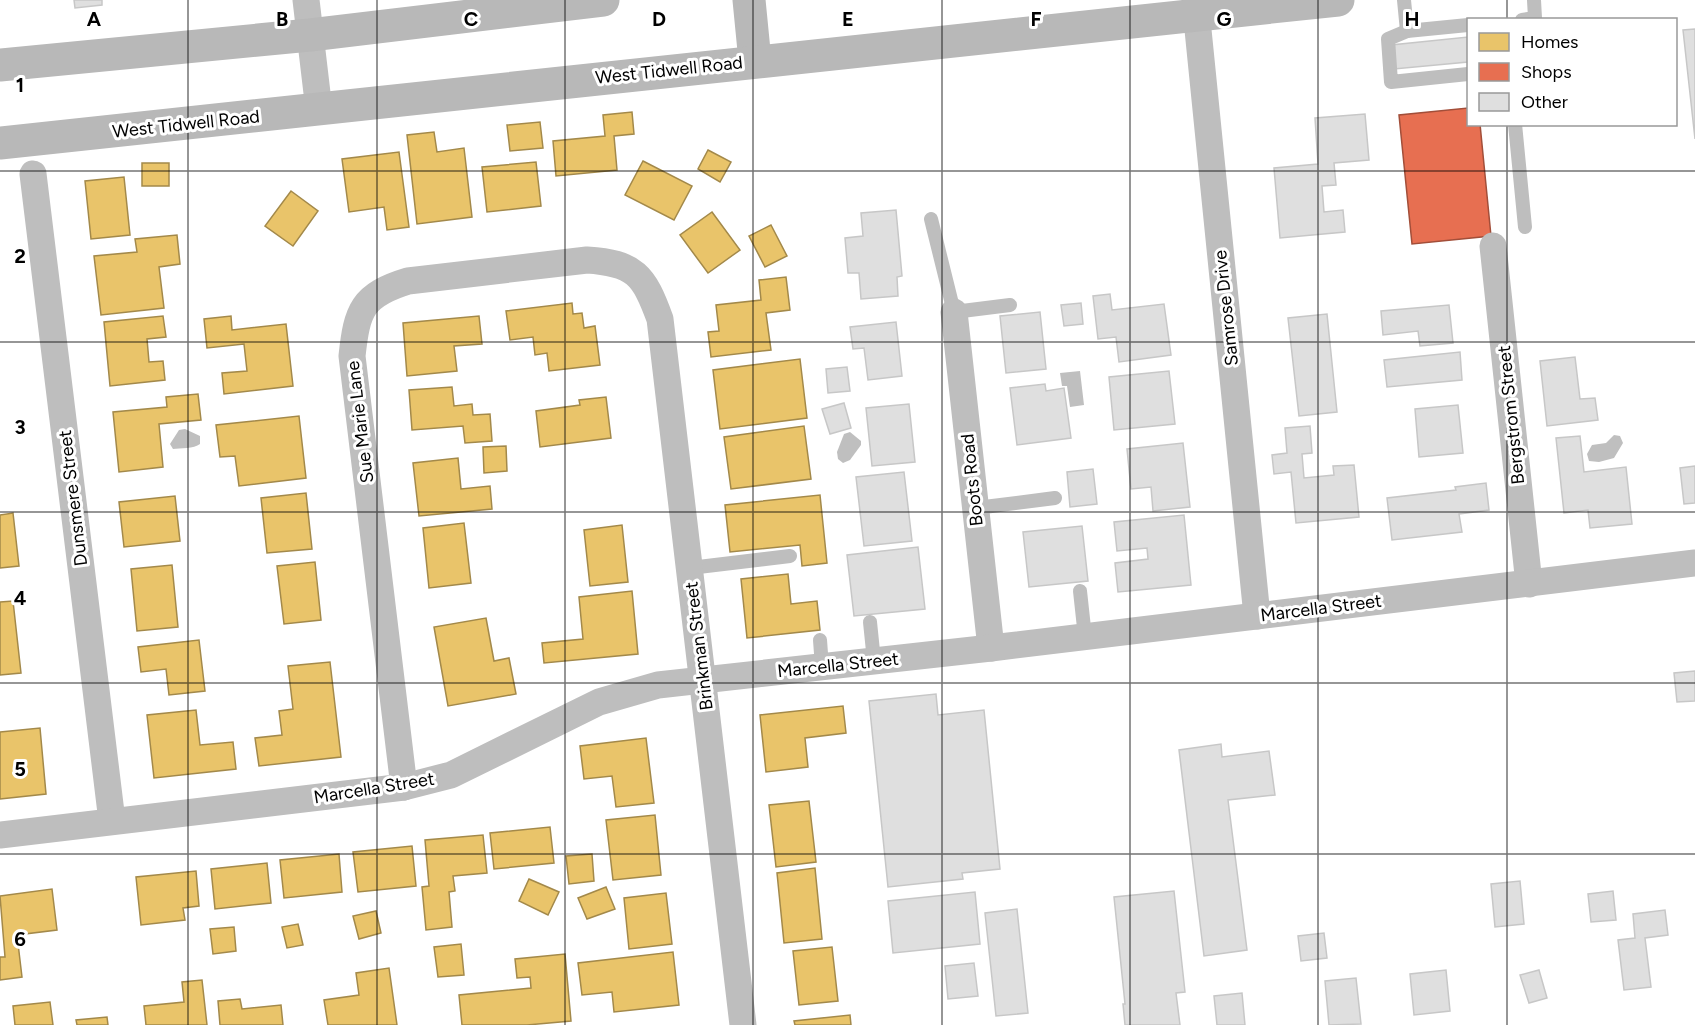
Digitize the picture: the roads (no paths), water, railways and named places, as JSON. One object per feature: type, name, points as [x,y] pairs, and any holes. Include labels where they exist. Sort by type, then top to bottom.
[{"type":"main road","points":[[0,65],[310,35],[603,0]]},
{"type":"main road","points":[[749,0],[755,61]]},
{"type":"main road","name":"West Tidwell Road","points":[[0,143],[755,61],[1196,7],[1338,0]]},
{"type":"street","points":[[306,0],[319,110]]},
{"type":"street","name":"Samrose Drive","points":[[1196,7],[1257,615]]},
{"type":"street","name":"Dunsmere Street","points":[[33,174],[112,821]]},
{"type":"street","name":"Bergstrom Street","points":[[1493,246],[1529,584]]},
{"type":"street","name":"Sue Marie Lane","points":[[404,787],[352,356],[355,330],[363,307],[382,289],[408,280],[587,260],[615,262],[636,274]]},
{"type":"street","name":"Brinkman Street","points":[[636,274],[650,291],[660,319],[743,1025]]},
{"type":"street","name":"Boots Road","points":[[954,312],[991,648]]},
{"type":"street","name":"Marcella Street","points":[[0,835],[364,794],[404,787],[451,775],[599,702],[658,685],[1085,637],[1695,563]]},
{"type":"lane","points":[[1404,0],[1407,31]]},
{"type":"lane","points":[[1534,0],[1535,18]]},
{"type":"lane","points":[[1467,25],[1407,31],[1388,39],[1391,82],[1467,74]]},
{"type":"lane","points":[[1515,126],[1525,226]]},
{"type":"lane","points":[[931,219],[954,312],[1010,305]]},
{"type":"lane","points":[[975,508],[1055,498]]},
{"type":"lane","points":[[690,568],[790,556]]},
{"type":"lane","points":[[1080,591],[1085,637]]},
{"type":"lane","points":[[870,622],[874,661]]},
{"type":"lane","points":[[820,640],[822,667]]}]
